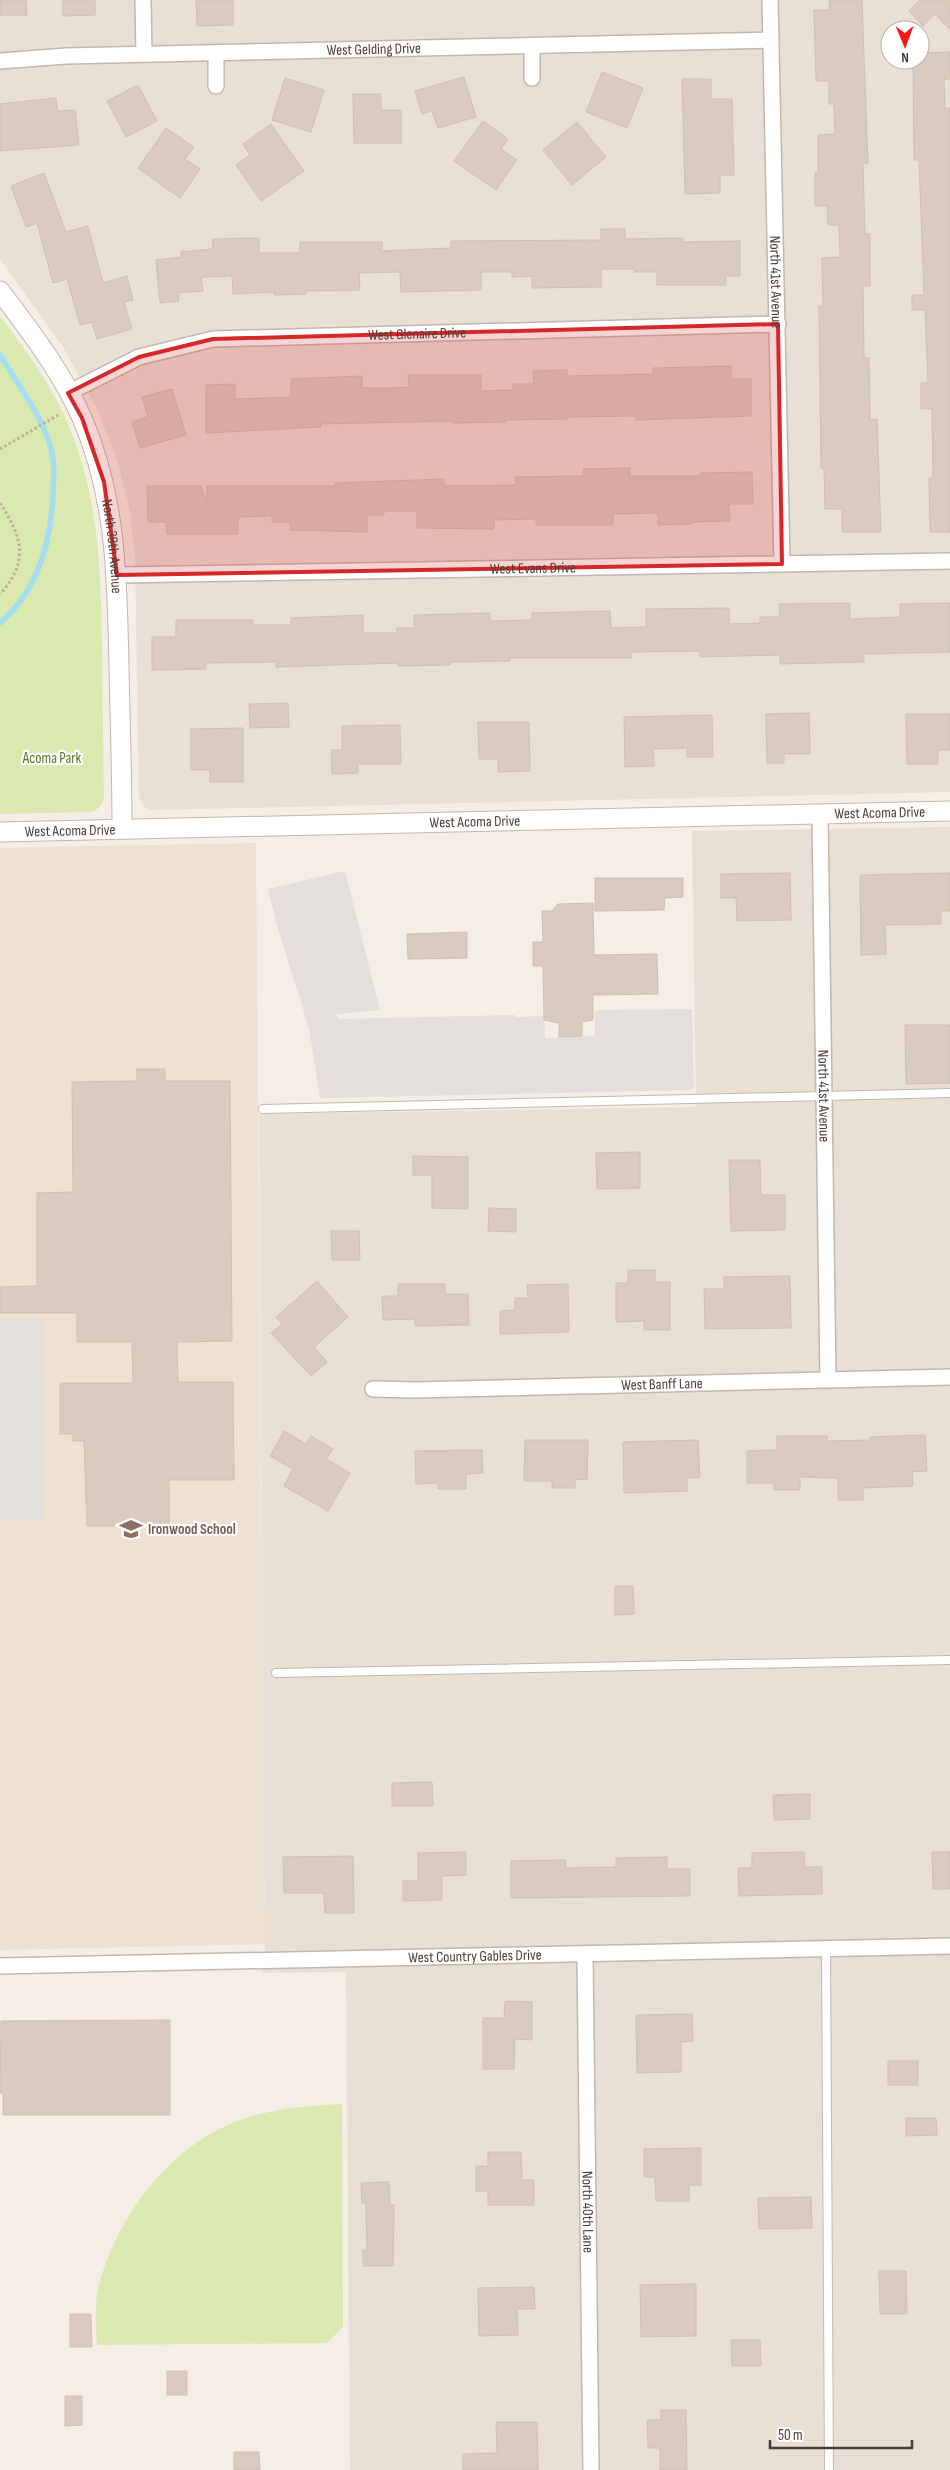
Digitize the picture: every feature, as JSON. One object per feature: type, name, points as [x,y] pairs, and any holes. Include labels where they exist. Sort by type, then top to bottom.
[{"type":"street","points":[[143,0],[144,54]]},
{"type":"street","name":"North 41st Avenue","points":[[770,0],[782,564]]},
{"type":"street","name":"West Gelding Drive","points":[[0,61],[66,56],[771,40]]},
{"type":"street","points":[[532,46],[532,78]]},
{"type":"street","points":[[216,53],[216,86]]},
{"type":"street","name":"North 39th Avenue","points":[[0,291],[34,336],[68,392],[82,418],[104,482],[112,521],[117,575],[122,829]]},
{"type":"street","name":"West Glenaire Drive","points":[[68,392],[139,357],[213,339],[778,324]]},
{"type":"street","name":"West Evans Drive","points":[[117,575],[950,561]]},
{"type":"street","name":"West Acoma Drive","points":[[0,832],[950,811]]},
{"type":"street","name":"North 41st Avenue","points":[[820,814],[828,1380]]},
{"type":"street","name":"West Banff Lane","points":[[373,1389],[434,1390],[950,1377]]},
{"type":"street","name":"West Country Gables Drive","points":[[0,1966],[950,1946]]},
{"type":"street","name":"North 40th Lane","points":[[585,1954],[591,2470]]},
{"type":"lane","points":[[263,1109],[950,1093]]},
{"type":"lane","points":[[276,1673],[950,1660]]},
{"type":"lane","points":[[826,1948],[829,2470]]},
{"type":"path","points":[[0,450],[60,414]]},
{"type":"path","points":[[0,503],[16,529],[20,558],[16,572],[0,594]]},
{"type":"highlighted area","points":[[778,324],[782,564],[117,575],[104,482],[82,418],[68,393],[139,357],[213,339]]},
{"type":"shaded area","points":[[0,0],[950,0],[950,792],[151,810],[144,807],[139,798],[135,558],[130,511],[118,463],[97,409],[63,347],[0,259]]},
{"type":"shaded area","points":[[950,827],[950,2470],[350,2470],[346,1972],[263,1973],[265,1944],[259,1114],[696,1107],[692,831]]},
{"type":"shaded area","name":"Ironwood School","points":[[256,843],[265,1944],[0,1950],[0,848]]},
{"type":"shaded area","points":[[345,871],[380,1010],[338,1014],[336,1015],[338,1019],[544,1016],[545,1038],[595,1036],[595,1012],[601,1010],[692,1009],[694,1090],[320,1098],[309,1028],[278,929],[268,889]]},
{"type":"shaded area","points":[[0,1321],[42,1321],[43,1521],[0,1521]]},
{"type":"green space","name":"Acoma Park","points":[[0,316],[36,367],[53,394],[67,422],[78,450],[92,505],[101,590],[104,797],[97,810],[92,812],[0,814]]},
{"type":"green space","points":[[342,2104],[343,2327],[327,2343],[97,2345],[97,2294],[110,2253],[134,2208],[149,2187],[167,2168],[186,2150],[207,2136],[243,2119],[285,2109]]},
{"type":"building","points":[[0,0],[26,0],[27,15],[0,15]]},
{"type":"building","points":[[63,0],[95,0],[95,15],[63,16]]},
{"type":"building","points":[[196,0],[233,0],[233,25],[197,26]]},
{"type":"building","points":[[829,0],[862,0],[868,163],[863,163],[865,234],[870,234],[870,286],[863,286],[864,358],[869,358],[870,420],[877,419],[881,532],[842,532],[842,509],[825,509],[824,468],[821,468],[819,306],[823,306],[822,258],[840,257],[839,225],[828,225],[827,206],[815,206],[815,173],[818,173],[818,135],[835,134],[834,104],[829,104],[829,81],[816,81],[814,10],[830,10]]},
{"type":"building","points":[[920,0],[950,0],[950,30],[935,14],[929,20],[917,20],[909,11]]},
{"type":"building","points":[[950,52],[950,79],[944,79],[945,108],[950,108],[950,532],[930,532],[929,478],[933,478],[932,409],[921,409],[921,383],[928,383],[925,310],[912,310],[912,295],[924,295],[919,160],[914,160],[913,70],[930,70],[930,53]]},
{"type":"building","points":[[602,72],[643,88],[627,128],[586,112]]},
{"type":"building","points":[[464,77],[476,117],[438,128],[432,111],[422,114],[415,91]]},
{"type":"building","points":[[285,78],[324,90],[311,132],[272,120]]},
{"type":"building","points":[[682,79],[711,79],[711,99],[732,99],[734,175],[720,175],[720,193],[685,194]]},
{"type":"building","points":[[138,85],[157,121],[126,137],[107,101]]},
{"type":"building","points":[[353,94],[381,94],[381,110],[401,110],[401,143],[354,143]]},
{"type":"building","points":[[56,98],[58,111],[75,110],[79,145],[0,151],[0,104]]},
{"type":"building","points":[[483,121],[508,139],[501,149],[517,160],[496,190],[454,161]]},
{"type":"building","points":[[577,122],[606,157],[572,185],[543,150]]},
{"type":"building","points":[[271,124],[304,171],[261,201],[236,165],[250,155],[243,144]]},
{"type":"building","points":[[166,128],[194,147],[185,159],[200,169],[180,198],[138,168]]},
{"type":"building","points":[[44,173],[66,232],[88,226],[103,283],[127,276],[133,300],[124,302],[132,329],[97,339],[92,322],[80,325],[67,279],[53,283],[37,223],[26,227],[11,186]]},
{"type":"building","points":[[601,229],[625,229],[625,239],[683,238],[683,242],[740,241],[740,276],[726,276],[726,285],[657,285],[657,272],[634,272],[634,269],[601,269],[601,287],[532,288],[532,276],[512,277],[512,272],[481,272],[481,290],[401,292],[400,272],[359,273],[360,290],[305,291],[306,294],[274,295],[274,292],[233,294],[232,276],[201,277],[203,291],[178,293],[179,301],[160,303],[156,260],[181,257],[181,252],[213,249],[212,239],[259,238],[259,253],[300,253],[300,242],[382,242],[382,251],[451,248],[451,241],[601,240]]},
{"type":"building","points":[[731,366],[731,379],[751,379],[751,416],[636,420],[636,416],[568,417],[568,419],[505,420],[505,422],[453,423],[453,421],[320,424],[321,427],[206,433],[206,385],[235,384],[235,399],[268,398],[291,397],[291,379],[362,376],[362,388],[391,388],[409,387],[408,375],[481,375],[481,391],[513,390],[513,384],[534,384],[533,371],[567,370],[567,376],[653,374],[653,368]]},
{"type":"building","points":[[172,389],[186,435],[140,448],[132,422],[148,417],[142,397]]},
{"type":"building","points":[[630,468],[630,476],[701,476],[701,473],[752,472],[753,504],[729,504],[730,521],[658,525],[658,513],[613,514],[613,525],[536,525],[536,519],[494,520],[494,529],[417,528],[417,511],[384,511],[384,515],[367,515],[367,532],[290,530],[290,522],[272,522],[272,516],[238,517],[238,534],[167,534],[166,522],[148,522],[147,486],[201,486],[206,502],[207,486],[335,486],[335,483],[444,479],[444,486],[516,485],[515,477],[583,476],[583,469]]},
{"type":"building","points":[[850,603],[850,619],[900,617],[900,604],[950,603],[950,652],[864,654],[864,662],[780,664],[780,655],[700,657],[700,651],[631,652],[631,658],[510,658],[510,661],[450,662],[450,665],[398,666],[398,663],[276,667],[276,662],[206,663],[206,669],[152,670],[152,637],[176,637],[176,620],[253,620],[253,625],[291,625],[291,618],[363,615],[363,633],[397,633],[397,628],[414,628],[414,615],[490,613],[490,621],[532,620],[532,613],[610,611],[611,628],[646,627],[646,609],[729,608],[729,624],[760,623],[760,617],[780,617],[779,604]]},
{"type":"building","points":[[288,703],[289,727],[250,728],[249,704]]},
{"type":"building","points":[[809,713],[810,754],[784,754],[784,763],[767,763],[766,714]]},
{"type":"building","points":[[906,714],[950,714],[950,750],[938,750],[938,764],[907,764]]},
{"type":"building","points":[[712,715],[713,757],[687,757],[687,748],[653,749],[654,766],[625,767],[624,717]]},
{"type":"building","points":[[478,722],[529,722],[530,771],[498,772],[498,759],[479,759]]},
{"type":"building","points":[[400,725],[401,764],[358,764],[358,773],[332,774],[331,750],[342,750],[342,726]]},
{"type":"building","points":[[243,728],[243,782],[210,782],[210,770],[191,770],[191,729]]},
{"type":"building","points":[[790,873],[791,920],[737,921],[736,898],[721,898],[721,874]]},
{"type":"building","points":[[950,873],[950,911],[941,911],[941,924],[885,925],[886,954],[861,955],[860,875]]},
{"type":"building","points":[[595,878],[683,878],[683,897],[665,898],[664,910],[595,911]]},
{"type":"building","points":[[593,903],[594,955],[657,954],[658,994],[593,995],[593,1020],[582,1022],[582,1036],[559,1037],[559,1023],[544,1020],[543,966],[533,966],[533,942],[543,942],[542,911],[552,911],[558,904]]},
{"type":"building","points":[[467,932],[467,958],[408,959],[407,934]]},
{"type":"building","points":[[905,1025],[950,1025],[950,1083],[906,1084]]},
{"type":"building","points":[[137,1069],[165,1069],[165,1081],[230,1081],[232,1341],[177,1342],[178,1382],[233,1382],[234,1480],[169,1480],[169,1526],[87,1526],[84,1441],[73,1441],[73,1434],[60,1434],[60,1383],[133,1383],[132,1342],[77,1342],[77,1313],[0,1313],[0,1287],[37,1286],[37,1193],[73,1192],[72,1082],[137,1081]]},
{"type":"building","points":[[640,1152],[640,1188],[597,1189],[596,1153]]},
{"type":"building","points":[[413,1156],[468,1157],[468,1209],[432,1208],[432,1175],[413,1175]]},
{"type":"building","points":[[729,1160],[760,1160],[761,1195],[785,1195],[785,1230],[731,1231]]},
{"type":"building","points":[[489,1208],[516,1209],[516,1232],[488,1231]]},
{"type":"building","points":[[331,1231],[359,1231],[360,1260],[332,1260]]},
{"type":"building","points":[[628,1270],[655,1270],[655,1282],[670,1282],[670,1330],[644,1330],[644,1321],[616,1322],[616,1283],[628,1283]]},
{"type":"building","points":[[790,1276],[791,1328],[705,1329],[704,1289],[724,1289],[724,1277]]},
{"type":"building","points":[[317,1281],[348,1317],[314,1347],[327,1362],[311,1376],[271,1333],[282,1324],[276,1317]]},
{"type":"building","points":[[398,1284],[445,1284],[445,1294],[468,1294],[469,1325],[415,1326],[415,1319],[383,1320],[382,1296],[398,1296]]},
{"type":"building","points":[[568,1284],[569,1332],[500,1334],[500,1311],[515,1310],[515,1298],[528,1298],[527,1285]]},
{"type":"building","points":[[284,1431],[306,1444],[311,1436],[333,1449],[326,1459],[350,1473],[328,1511],[284,1486],[293,1469],[270,1456]]},
{"type":"building","points":[[925,1435],[927,1471],[912,1472],[913,1486],[863,1488],[863,1500],[838,1500],[838,1478],[800,1477],[800,1490],[774,1490],[774,1483],[747,1483],[747,1451],[777,1450],[777,1436],[827,1436],[827,1441],[870,1440],[870,1437]]},
{"type":"building","points":[[525,1440],[588,1440],[587,1480],[575,1479],[575,1488],[552,1488],[552,1481],[524,1481]]},
{"type":"building","points":[[698,1440],[700,1477],[687,1478],[687,1491],[624,1493],[623,1442]]},
{"type":"building","points":[[482,1450],[483,1473],[466,1474],[466,1489],[438,1489],[438,1483],[416,1484],[415,1451]]},
{"type":"building","points":[[615,1586],[633,1586],[634,1614],[615,1615]]},
{"type":"building","points":[[432,1782],[433,1806],[392,1806],[392,1783]]},
{"type":"building","points":[[810,1794],[810,1819],[774,1820],[773,1795]]},
{"type":"building","points":[[466,1852],[466,1875],[442,1876],[442,1900],[403,1901],[403,1881],[418,1881],[418,1853]]},
{"type":"building","points":[[804,1852],[805,1867],[822,1867],[822,1894],[739,1896],[738,1868],[752,1868],[752,1853]]},
{"type":"building","points":[[932,1852],[950,1852],[950,1889],[933,1889]]},
{"type":"building","points":[[353,1856],[354,1913],[325,1913],[324,1893],[284,1893],[283,1857]]},
{"type":"building","points":[[667,1857],[667,1869],[690,1869],[690,1896],[511,1898],[511,1861],[566,1860],[566,1868],[616,1867],[616,1858]]},
{"type":"building","points":[[505,2001],[532,2002],[532,2040],[515,2039],[514,2069],[483,2069],[483,2018],[504,2018]]},
{"type":"building","points":[[692,2014],[693,2041],[681,2042],[681,2072],[637,2073],[636,2015]]},
{"type":"building","points":[[170,2020],[170,2115],[3,2115],[3,2093],[0,2093],[1,2021]]},
{"type":"building","points":[[888,2061],[918,2061],[918,2085],[888,2085]]},
{"type":"building","points":[[906,2118],[936,2118],[937,2135],[906,2136]]},
{"type":"building","points":[[701,2148],[701,2185],[689,2185],[689,2201],[656,2201],[655,2177],[644,2177],[644,2149]]},
{"type":"building","points":[[488,2152],[521,2152],[522,2180],[534,2180],[534,2205],[488,2205],[488,2191],[476,2191],[476,2166],[488,2166]]},
{"type":"building","points":[[389,2182],[390,2205],[394,2205],[393,2266],[363,2266],[363,2250],[367,2250],[366,2203],[362,2203],[361,2183]]},
{"type":"building","points":[[811,2197],[812,2228],[759,2229],[758,2198]]},
{"type":"building","points":[[879,2271],[906,2271],[907,2314],[880,2314]]},
{"type":"building","points":[[696,2284],[696,2336],[641,2337],[640,2285]]},
{"type":"building","points":[[534,2287],[535,2309],[517,2309],[518,2335],[479,2336],[478,2288]]},
{"type":"building","points":[[70,2314],[91,2314],[92,2347],[70,2347]]},
{"type":"building","points":[[731,2340],[760,2340],[761,2366],[732,2366]]},
{"type":"building","points":[[167,2371],[187,2371],[187,2395],[167,2395]]},
{"type":"building","points":[[65,2396],[82,2396],[82,2425],[65,2426]]},
{"type":"building","points":[[661,2410],[686,2410],[687,2470],[660,2470],[660,2448],[648,2448],[647,2420],[661,2420]]},
{"type":"building","points":[[496,2422],[537,2422],[538,2470],[463,2470],[463,2454],[497,2453]]},
{"type":"building","points":[[234,2452],[259,2452],[260,2470],[234,2470]]},
{"type":"waterway","points":[[0,355],[28,398],[46,433],[52,451],[54,475],[52,512],[46,547],[40,564],[24,596],[0,623]]},
{"type":"place","name":"Ironwood School","points":[[131,1529]]}]
